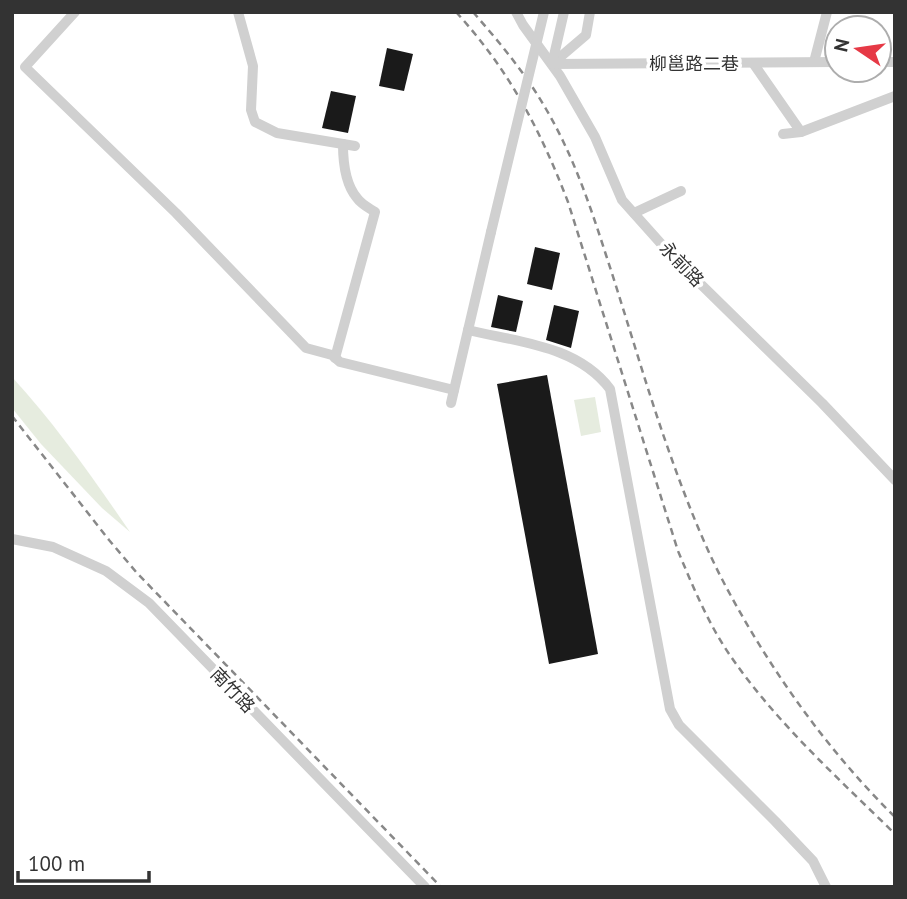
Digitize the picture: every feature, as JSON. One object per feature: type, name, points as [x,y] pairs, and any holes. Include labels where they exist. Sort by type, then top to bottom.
[{"type":"street","points":[[75,12],[26,67],[176,213],[306,348],[332,355],[340,362],[454,390]]},
{"type":"street","points":[[238,12],[253,66],[251,110],[255,122],[277,133],[355,146]]},
{"type":"street","name":"永前路","points":[[516,12],[560,76],[594,137],[622,200],[673,257],[822,403],[895,480]]},
{"type":"street","points":[[451,403],[544,12]]},
{"type":"street","points":[[552,64],[564,12]]},
{"type":"street","points":[[552,64],[586,35],[590,12]]},
{"type":"street","points":[[814,62],[827,12]]},
{"type":"street","name":"柳邕路二巷","points":[[552,64],[823,62]]},
{"type":"street","points":[[752,63],[802,132]]},
{"type":"street","points":[[783,134],[802,132],[895,96]]},
{"type":"street","points":[[335,358],[375,212],[358,200],[348,183],[342,144]]},
{"type":"street","points":[[634,213],[681,191]]},
{"type":"street","points":[[468,330],[548,348],[580,361],[610,389],[670,709],[678,725],[813,861],[826,887]]},
{"type":"street","name":"南竹路","points":[[12,539],[53,547],[106,571],[149,603],[425,887]]},
{"type":"shaded area","points":[[12,377],[59,433],[130,532],[102,508],[41,444],[12,408]]},
{"type":"shaded area","points":[[595,397],[601,432],[581,436],[574,400]]},
{"type":"building","points":[[387,48],[413,54],[404,91],[379,86]]},
{"type":"building","points":[[331,91],[356,96],[348,133],[322,128]]},
{"type":"building","points":[[535,247],[560,253],[552,290],[527,284]]},
{"type":"building","points":[[498,295],[523,301],[516,332],[491,327]]},
{"type":"building","points":[[554,305],[579,311],[571,348],[546,340]]},
{"type":"building","points":[[547,375],[598,654],[549,664],[497,384]]},
{"type":"railway","points":[[456,12],[507,78],[534,125],[557,175],[568,202],[678,551],[710,622],[734,661],[770,707],[810,751],[895,834]]},
{"type":"railway","points":[[473,12],[530,83],[556,126],[573,162],[600,236],[671,457],[695,521],[724,583],[760,646],[800,706],[846,764],[895,817]]},
{"type":"railway","points":[[12,416],[137,573],[441,887]]}]
